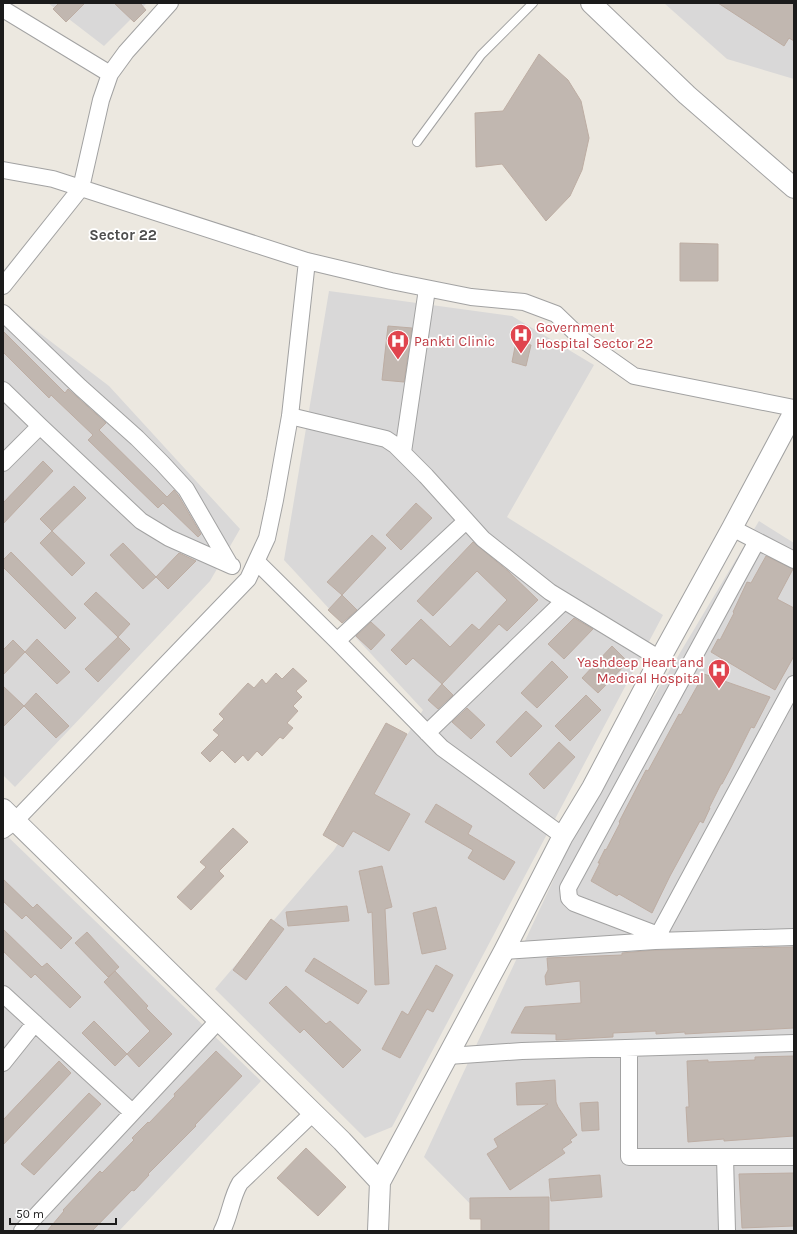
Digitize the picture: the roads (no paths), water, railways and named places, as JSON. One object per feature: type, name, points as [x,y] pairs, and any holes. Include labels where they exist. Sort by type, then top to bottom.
[{"type":"street","points":[[590,3],[688,95],[794,188]]},
{"type":"street","points":[[3,286],[81,188],[101,100],[110,74],[126,52],[165,5]]},
{"type":"street","points":[[3,9],[110,74]]},
{"type":"street","points":[[3,170],[53,178],[307,260],[391,281],[471,297],[524,302],[556,314],[583,340],[634,376],[794,408]]},
{"type":"street","points":[[307,260],[290,416],[267,538],[248,579],[7,820],[342,1141],[380,1182]]},
{"type":"street","points":[[403,452],[427,288]]},
{"type":"street","points":[[3,313],[80,388],[137,438],[186,489],[230,565]]},
{"type":"street","points":[[3,390],[141,521],[169,538],[230,565],[248,579]]},
{"type":"street","points":[[378,1231],[380,1182],[504,951],[563,836],[592,788],[794,412]]},
{"type":"street","points":[[290,416],[386,438],[403,452],[483,540],[550,592],[660,659]]},
{"type":"street","points":[[3,463],[40,426]]},
{"type":"street","points":[[337,641],[466,521]]},
{"type":"street","points":[[732,528],[794,560]]},
{"type":"street","points":[[657,938],[574,903],[569,898],[568,888],[757,541]]},
{"type":"street","points":[[257,562],[442,748],[563,836]]},
{"type":"street","points":[[427,733],[564,601]]},
{"type":"street","points":[[657,938],[794,684]]},
{"type":"street","points":[[504,951],[657,938],[794,936]]},
{"type":"street","points":[[3,994],[132,1112]]},
{"type":"street","points":[[22,1231],[218,1021]]},
{"type":"street","points":[[3,1063],[35,1023]]},
{"type":"street","points":[[448,1056],[522,1051],[794,1044]]},
{"type":"street","points":[[629,1048],[629,1157],[794,1157]]},
{"type":"street","points":[[222,1231],[226,1223],[235,1191],[240,1183],[312,1113]]},
{"type":"street","points":[[725,1157],[726,1231]]},
{"type":"lane","points":[[417,142],[481,55],[533,3]]},
{"type":"place","name":"Government Hospital Sector 22","points":[[521,354]]},
{"type":"place","name":"Pankti Clinic","points":[[398,360]]},
{"type":"place","name":"Yashdeep Heart and Medical Hospital","points":[[719,690]]},
{"type":"district","name":"Sector 22","points":[[123,235]]}]
